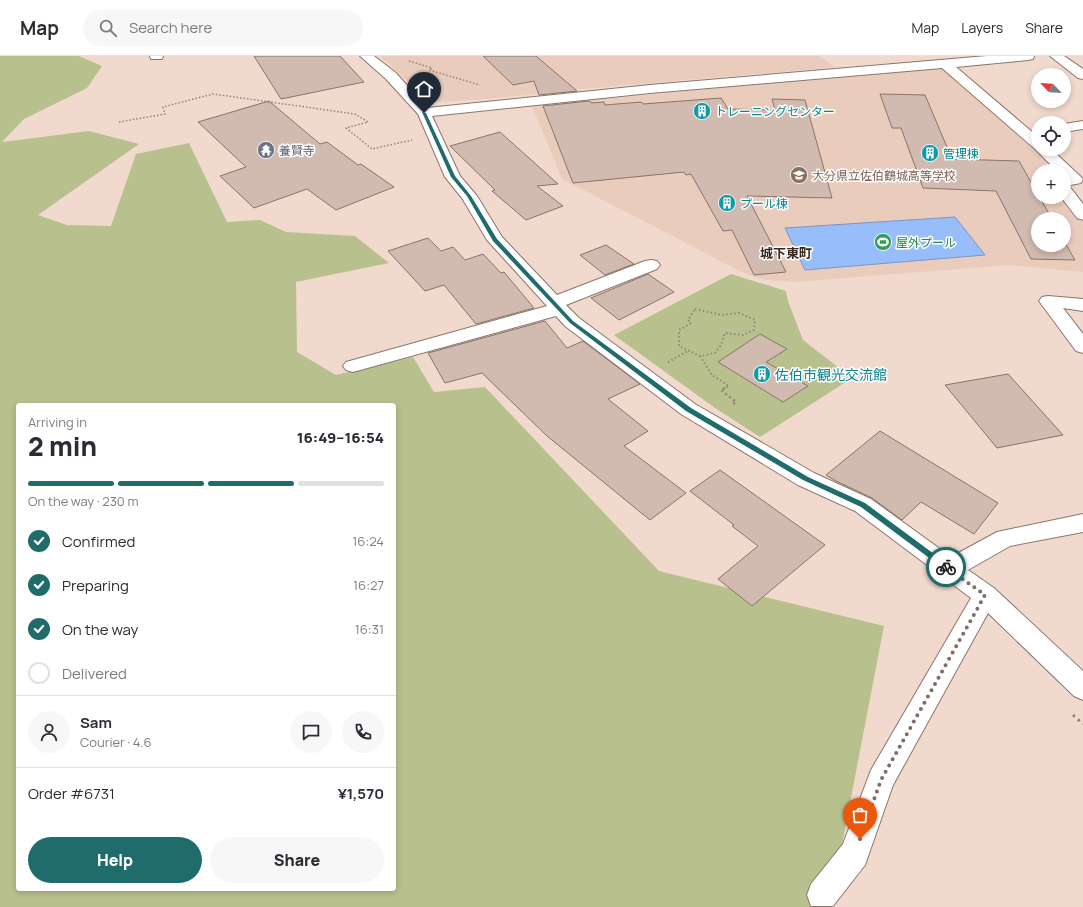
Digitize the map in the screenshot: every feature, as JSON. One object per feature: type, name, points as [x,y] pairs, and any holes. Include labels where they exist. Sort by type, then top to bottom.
[{"type":"street","points":[[366,56],[391,76],[424,113],[453,177],[468,196],[495,240],[572,322],[688,409],[806,479],[863,505],[985,595],[1083,688]]},
{"type":"street","points":[[917,56],[928,66]]},
{"type":"street","points":[[424,113],[495,104],[1028,56]]},
{"type":"street","points":[[1056,56],[1083,75]]},
{"type":"street","points":[[945,64],[1031,132]]},
{"type":"street","points":[[1071,127],[1083,125]]},
{"type":"street","points":[[1050,156],[1058,164]]},
{"type":"street","points":[[1071,175],[1076,180],[1071,180]]},
{"type":"street","points":[[1071,199],[1083,215]]},
{"type":"street","points":[[354,366],[557,306],[651,266]]},
{"type":"street","points":[[1083,305],[1048,301],[1083,347]]},
{"type":"street","points":[[949,569],[1005,538],[1083,523]]},
{"type":"street","points":[[822,895],[854,854],[881,780],[985,595]]},
{"type":"path","points":[[405,60],[432,68],[429,70],[487,87],[495,104]]},
{"type":"path","points":[[119,122],[165,114],[163,107],[213,94],[241,96],[356,114],[368,122],[346,128],[372,149],[434,136]]},
{"type":"path","points":[[700,356],[715,353],[721,345],[724,333],[746,335],[754,330],[755,320],[739,313],[722,315],[694,309],[688,320],[691,323],[679,330],[679,346],[700,356],[712,375],[729,386],[721,390],[736,402],[710,422]]},
{"type":"path","points":[[666,363],[688,351]]},
{"type":"shaded area","points":[[380,56],[818,56],[836,67],[582,89],[486,99],[438,102],[429,101]]},
{"type":"shaded area","name":"大分県立佐伯鶴城高等学校","points":[[943,66],[1031,148],[1031,156],[1040,156],[1048,164],[1031,164],[1031,204],[1068,204],[1083,223],[1083,272],[1008,265],[795,282],[766,280],[748,275],[562,179],[532,106]]},
{"type":"green space","points":[[0,56],[79,56],[102,66],[87,88],[24,119],[2,142],[89,131],[139,144],[38,215],[67,225],[111,226],[136,154],[189,143],[227,222],[260,220],[286,232],[355,236],[389,263],[296,282],[297,352],[336,375],[413,357],[434,392],[485,387],[659,571],[884,626],[830,907],[0,907]]},
{"type":"green space","points":[[731,274],[786,291],[788,301],[803,340],[852,378],[760,437],[715,408],[614,335]]},
{"type":"water","name":"屋外プール","points":[[955,217],[985,255],[805,270],[785,228]]},
{"type":"building","points":[[254,56],[340,56],[364,82],[281,99]]},
{"type":"building","points":[[483,56],[536,56],[577,91],[539,95],[534,81],[513,85]]},
{"type":"building","points":[[880,94],[925,95],[952,159],[1019,161],[1031,182],[1031,204],[1043,204],[1048,212],[1031,212],[1031,252],[1070,252],[1075,260],[1031,259],[996,191],[923,188],[901,128],[892,128]]},
{"type":"building","points":[[721,98],[728,109],[775,110],[772,99],[805,100],[832,198],[747,196],[786,272],[754,275],[732,230],[723,231],[691,174],[686,175],[684,172],[573,183],[543,106],[589,101],[592,103],[604,102],[605,105],[641,102],[643,104]]},
{"type":"building","points":[[269,101],[320,144],[327,142],[358,165],[361,164],[394,187],[336,210],[307,189],[254,208],[220,176],[246,167],[198,122]]},
{"type":"building","points":[[500,132],[558,184],[537,186],[563,206],[526,220],[492,191],[495,190],[450,146]]},
{"type":"building","points":[[428,238],[441,251],[453,247],[465,260],[483,254],[501,273],[504,272],[534,308],[476,324],[444,285],[425,291],[388,251]]},
{"type":"building","points":[[606,245],[634,264],[605,275],[580,255]]},
{"type":"building","points":[[648,274],[674,292],[619,320],[591,298]]},
{"type":"building","points":[[545,321],[567,348],[583,341],[640,384],[608,399],[648,431],[624,446],[686,493],[650,520],[547,436],[482,373],[445,383],[428,353]]},
{"type":"building","name":"佐伯市観光交流館","points":[[760,334],[787,349],[766,362],[808,386],[783,402],[718,362]]},
{"type":"building","points":[[1008,374],[1063,435],[997,448],[945,385]]},
{"type":"building","points":[[880,431],[998,503],[974,534],[921,502],[902,520],[872,498],[826,475]]},
{"type":"building","points":[[720,470],[825,545],[752,606],[718,579],[758,546],[732,526],[734,525],[690,491]]},
{"type":"way so far","points":[[860,839],[881,780],[985,595],[946,567]]},
{"type":"place","name":"トレーニングセンター","points":[[702,111]]},
{"type":"place","name":"養賢寺","points":[[266,150]]},
{"type":"place","name":"管理棟","points":[[930,153]]},
{"type":"place","name":"大分県立佐伯鶴城高等学校","points":[[799,175]]},
{"type":"place","name":"プール棟","points":[[727,203]]},
{"type":"place","name":"屋外プール","points":[[883,242]]},
{"type":"place","name":"佐伯市観光交流館","points":[[762,374]]},
{"type":"district","name":"城下東町","points":[[786,253]]},
{"type":"route","points":[[424,113],[453,177],[468,196],[495,240],[572,322],[688,409],[806,479],[863,505],[946,567]]}]
